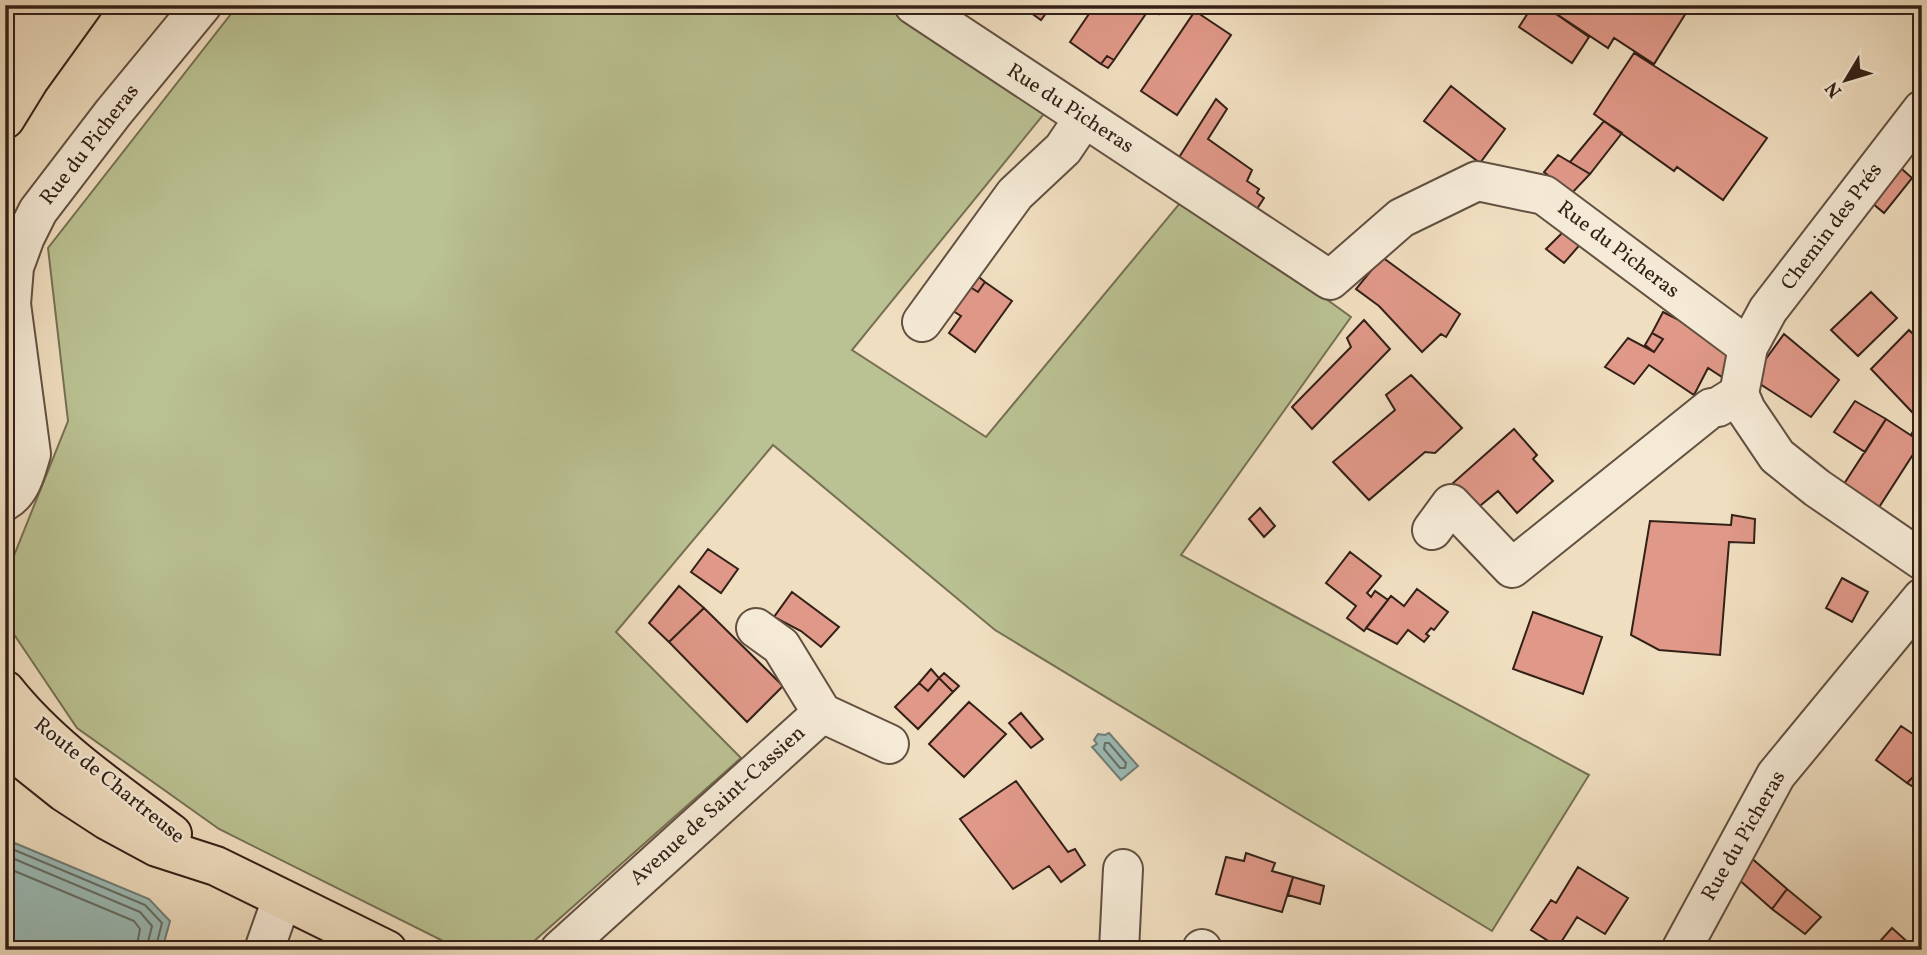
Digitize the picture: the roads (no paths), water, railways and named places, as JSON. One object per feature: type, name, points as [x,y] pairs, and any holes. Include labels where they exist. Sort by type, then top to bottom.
[{"type":"main road","points":[[5,54],[40,5]]},
{"type":"main road","points":[[5,119],[29,80],[83,5]]},
{"type":"main road","name":"Route de Chartreuse","points":[[5,690],[41,728],[81,764],[216,866]]},
{"type":"main road","name":"Route de Chartreuse","points":[[5,745],[64,792],[107,820],[157,847],[216,866],[387,950]]},
{"type":"street","name":"Rue du Picheras","points":[[5,501],[24,477],[31,454],[11,304],[14,267],[24,237],[38,211],[57,185],[201,5]]},
{"type":"street","name":"Rue du Picheras","points":[[914,5],[1330,280],[1401,218],[1477,181],[1544,195],[1748,347]]},
{"type":"street","name":"Chemin des Prés","points":[[1748,347],[1768,310],[1922,110]]},
{"type":"street","points":[[922,322],[1015,194],[1063,149],[1084,118]]},
{"type":"street","points":[[1748,347],[1739,394],[1746,410],[1777,456],[1816,488],[1922,560]]},
{"type":"street","points":[[1432,530],[1451,504],[1512,568],[1711,408],[1718,407],[1739,394]]},
{"type":"street","name":"Rue du Picheras","points":[[1681,950],[1776,775],[1922,598]]},
{"type":"street","points":[[756,628],[781,646],[822,713]]},
{"type":"street","name":"Avenue de Saint-Cassien","points":[[560,950],[822,713],[889,744]]},
{"type":"street","points":[[1119,950],[1123,869]]},
{"type":"street","points":[[264,950],[282,898]]},
{"type":"water","points":[[1109,733],[1138,766],[1121,780],[1092,747],[1097,744],[1094,740],[1098,734]]},
{"type":"water","points":[[5,839],[149,899],[170,921],[162,950],[5,950]]}]
